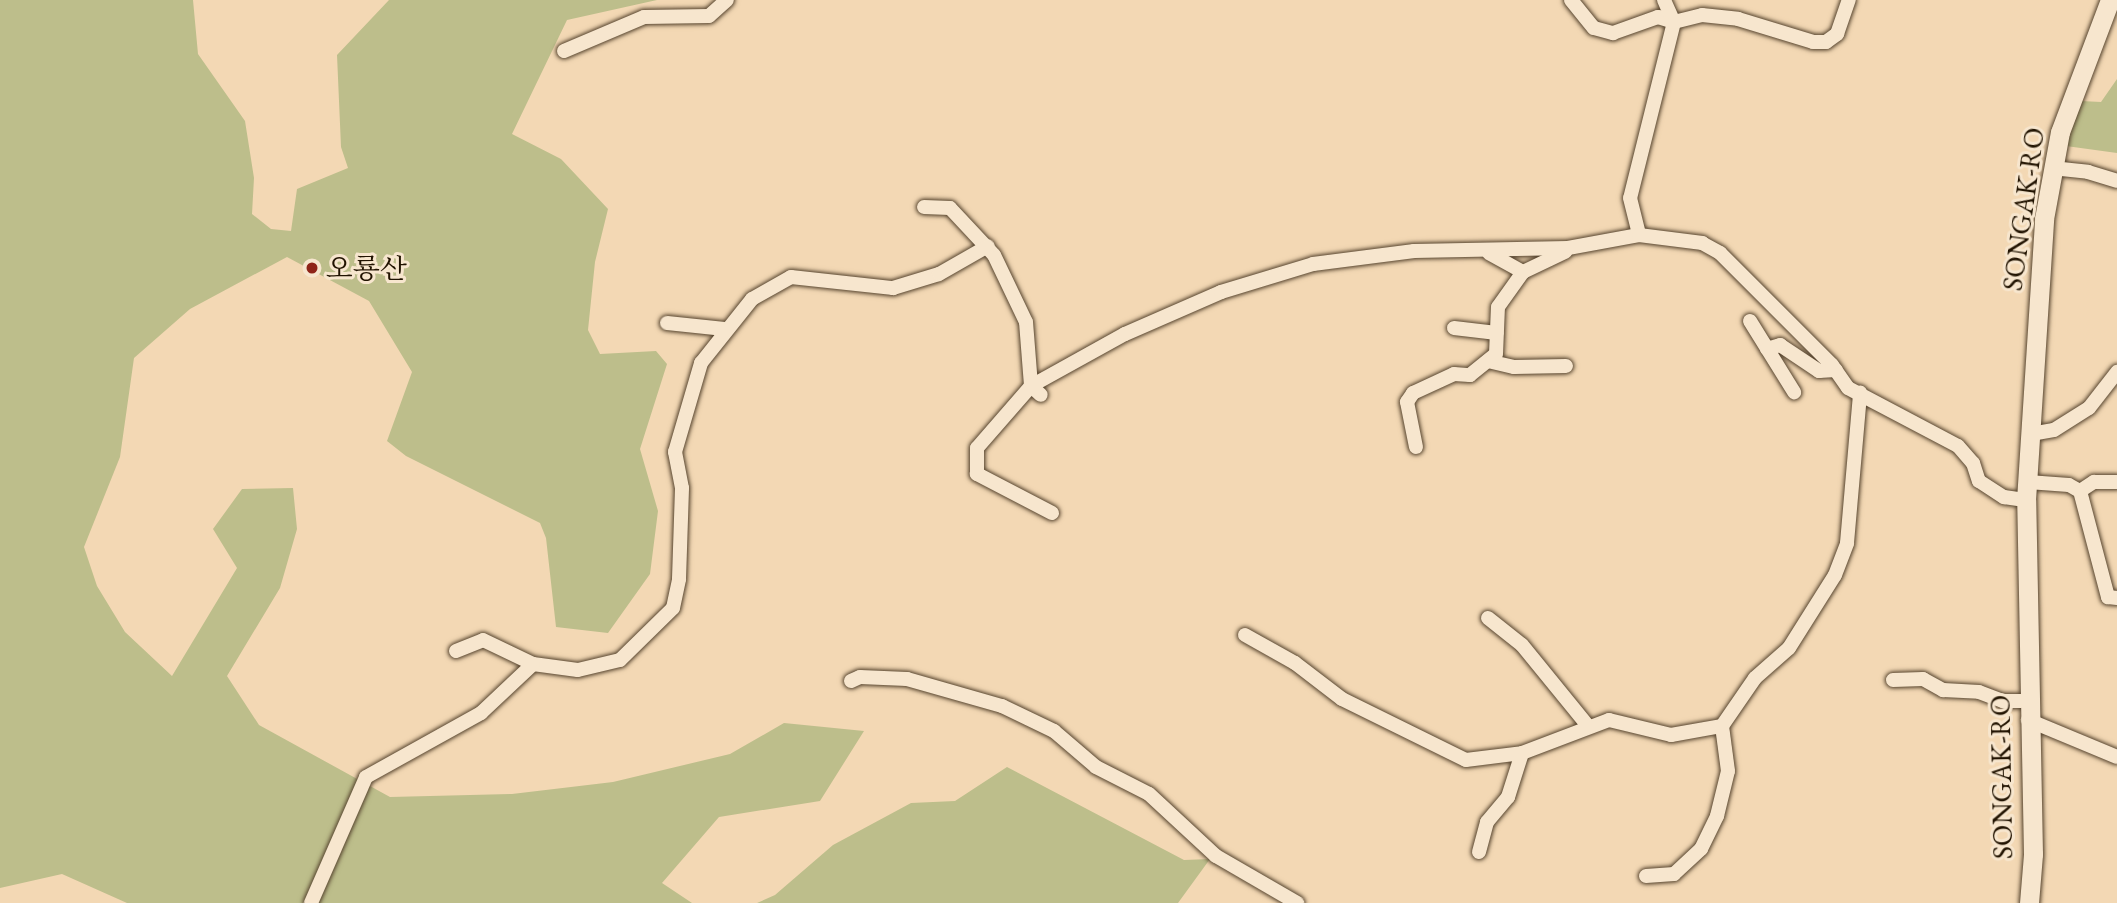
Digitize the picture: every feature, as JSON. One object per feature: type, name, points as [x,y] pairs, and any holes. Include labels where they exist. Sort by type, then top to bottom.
[{"type":"main road","points":[[2023,903],[2027,856],[2021,701],[2023,490],[2034,266],[2051,141],[2103,0]]},
{"type":"main road","name":"SONGAK-RO","points":[[2029,903],[2033,855],[2023,490],[2031,434],[2039,277],[2052,168],[2071,97],[2110,0]]},
{"type":"street","points":[[564,51],[644,16],[709,16],[727,0]]},
{"type":"street","points":[[1571,0],[1594,28],[1613,33],[1658,16],[1674,22],[1702,15],[1738,19],[1826,43],[1837,34],[1849,0]]},
{"type":"street","points":[[1639,235],[1630,198],[1674,22],[1664,0]]},
{"type":"street","points":[[2052,168],[2088,172],[2117,181]]},
{"type":"street","points":[[924,207],[950,208],[988,246],[1026,321],[1036,391]]},
{"type":"street","points":[[1052,513],[977,474],[977,448],[1036,391],[1125,334],[1221,292],[1313,264],[1414,251],[1488,253],[1576,246],[1639,235],[1702,243],[1720,253],[1836,370],[1848,388],[1958,446],[1973,463],[1979,481],[2004,497],[2023,490],[2069,485],[2080,491],[2108,597],[2117,598]]},
{"type":"street","points":[[456,651],[483,640],[533,664],[579,670],[620,660],[673,608],[679,579],[682,488],[675,452],[701,363],[725,329],[752,299],[791,277],[893,288],[939,275],[988,246]]},
{"type":"street","points":[[1416,447],[1407,402],[1413,393],[1454,374],[1470,375],[1488,361],[1500,344],[1497,333],[1498,307],[1523,272],[1576,246]]},
{"type":"street","points":[[1488,253],[1523,272]]},
{"type":"street","points":[[1750,321],[1794,391]]},
{"type":"street","points":[[667,323],[725,329]]},
{"type":"street","points":[[1454,328],[1497,333]]},
{"type":"street","points":[[1767,349],[1780,345],[1819,371],[1836,370]]},
{"type":"street","points":[[1488,361],[1514,367],[1566,366]]},
{"type":"street","points":[[2089,408],[2117,372]]},
{"type":"street","points":[[2031,434],[2054,430],[2117,387]]},
{"type":"street","points":[[1646,876],[1674,874],[1701,849],[1712,827],[1728,771],[1721,726],[1755,678],[1789,648],[1840,564],[1847,543],[1860,393]]},
{"type":"street","points":[[2080,491],[2094,482],[2117,482]]},
{"type":"street","points":[[1488,618],[1522,645],[1588,726]]},
{"type":"street","points":[[1245,635],[1295,663],[1342,699],[1448,754],[1485,761],[1522,753],[1609,720],[1671,735],[1721,726]]},
{"type":"street","points":[[311,903],[366,776],[481,713],[533,664]]},
{"type":"street","points":[[852,681],[860,677],[907,679],[1002,706],[1055,731],[1096,767],[1149,794],[1216,856],[1297,903]]},
{"type":"street","name":"SONGAK-RO","points":[[1893,680],[1923,679],[1943,690],[1979,692],[2003,701],[2021,701]]},
{"type":"street","points":[[2028,720],[2117,758]]},
{"type":"street","points":[[1479,852],[1487,822],[1508,797],[1522,753]]},
{"type":"green space","points":[[0,0],[193,0],[198,54],[245,121],[254,178],[252,214],[271,229],[291,231],[297,189],[348,168],[341,147],[337,55],[389,0],[657,0],[567,20],[512,134],[561,159],[608,209],[595,262],[588,330],[600,354],[656,351],[667,364],[640,449],[658,511],[650,574],[608,633],[556,627],[546,538],[540,523],[406,456],[387,441],[412,372],[369,301],[287,257],[190,309],[134,358],[120,457],[84,547],[97,586],[125,632],[172,676],[237,568],[213,529],[242,489],[293,488],[297,529],[280,588],[227,676],[259,725],[390,797],[512,794],[613,782],[730,754],[784,723],[864,731],[820,801],[719,817],[662,883],[692,903],[127,903],[62,874],[0,888]]},
{"type":"green space","points":[[2117,79],[2117,153],[2066,146],[2081,101],[2101,102]]},
{"type":"green space","points":[[1007,767],[1184,860],[1210,859],[1178,903],[757,903],[775,895],[833,845],[911,803],[955,801]]},
{"type":"place","name":"오룡산","points":[[312,268]]}]
